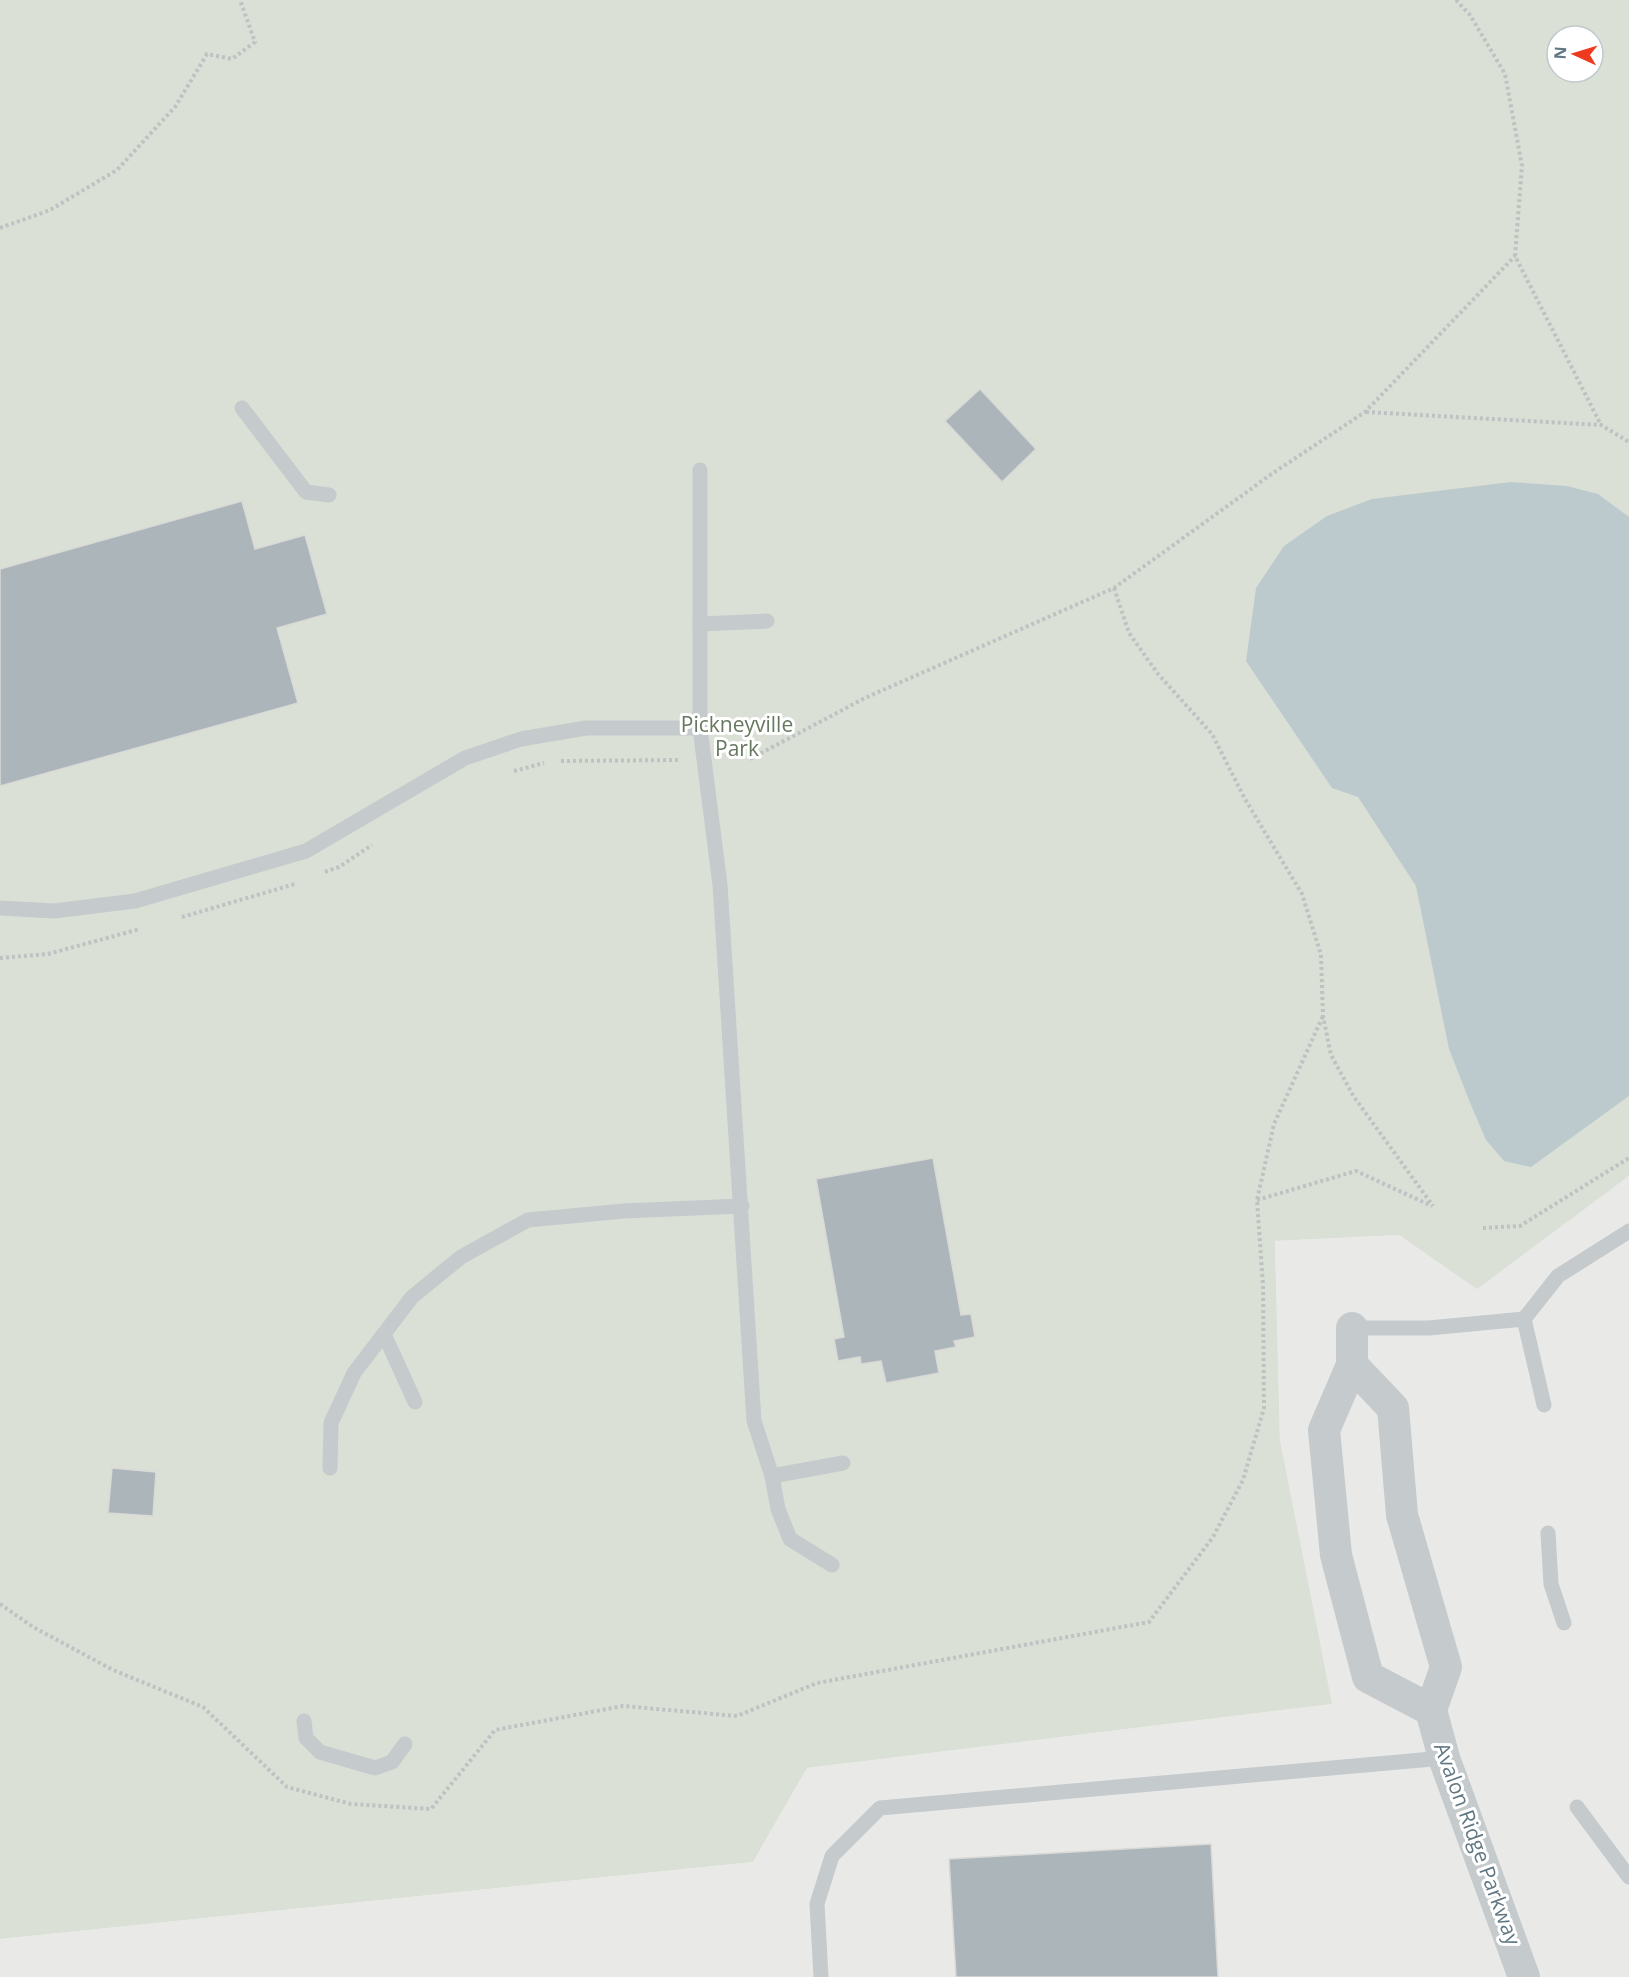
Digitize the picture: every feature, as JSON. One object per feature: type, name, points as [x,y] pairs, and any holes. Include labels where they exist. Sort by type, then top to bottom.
[{"type":"street","points":[[1352,1328],[1352,1365],[1324,1430],[1336,1555],[1368,1677],[1431,1710],[1446,1667],[1402,1515],[1393,1408],[1352,1365]]},
{"type":"street","name":"Avalon Ridge Parkway","points":[[1431,1710],[1444,1758],[1524,1977]]},
{"type":"lane","points":[[242,408],[306,492],[329,495]]},
{"type":"lane","points":[[700,470],[700,728],[720,885],[754,1421],[772,1476],[778,1509],[790,1539],[832,1565]]},
{"type":"lane","points":[[700,624],[767,621]]},
{"type":"lane","points":[[0,908],[54,911],[135,901],[306,851],[465,758],[521,739],[586,728],[700,728]]},
{"type":"lane","points":[[330,1468],[331,1423],[354,1373],[412,1297],[461,1257],[528,1220],[624,1211],[742,1206]]},
{"type":"lane","points":[[1352,1328],[1430,1328],[1524,1319],[1558,1276],[1629,1231]]},
{"type":"lane","points":[[1524,1319],[1544,1405]]},
{"type":"lane","points":[[384,1334],[415,1402]]},
{"type":"lane","points":[[772,1476],[843,1463]]},
{"type":"lane","points":[[1548,1533],[1551,1584],[1564,1623]]},
{"type":"lane","points":[[304,1721],[306,1738],[320,1752],[375,1768],[392,1762],[405,1744]]},
{"type":"lane","points":[[821,1977],[817,1904],[832,1856],[880,1808],[1444,1758]]},
{"type":"lane","points":[[1577,1808],[1629,1877]]},
{"type":"path","points":[[0,228],[50,210],[117,170],[175,107],[207,54],[232,59],[255,42],[240,0]]},
{"type":"path","points":[[1456,0],[1470,15],[1505,74],[1522,166],[1515,256],[1601,425]]},
{"type":"path","points":[[750,759],[866,698],[1114,588],[1273,473],[1365,412],[1515,256]]},
{"type":"path","points":[[1365,412],[1601,425],[1629,442]]},
{"type":"path","points":[[1114,588],[1129,633],[1158,674],[1212,734],[1245,799],[1302,894],[1321,955],[1323,1016],[1330,1056],[1354,1097],[1433,1206],[1356,1171],[1257,1200]]},
{"type":"path","points":[[0,1604],[33,1627],[113,1670],[203,1707],[287,1787],[351,1804],[431,1809],[495,1730],[623,1706],[737,1716],[817,1683],[1149,1622],[1213,1537],[1243,1480],[1264,1408],[1263,1285],[1257,1200],[1274,1124],[1323,1016]]},
{"type":"path","points":[[1483,1228],[1520,1226],[1629,1158]]},
{"type":"shaded area","points":[[1511,482],[1567,486],[1598,494],[1629,517],[1629,1096],[1531,1167],[1504,1161],[1486,1140],[1471,1105],[1449,1049],[1416,886],[1358,797],[1332,788],[1246,661],[1256,588],[1284,546],[1327,516],[1372,499]]},
{"type":"shaded area","points":[[1629,1176],[1629,1977],[0,1977],[0,1939],[753,1862],[807,1768],[1331,1704],[1280,1440],[1275,1241],[1399,1235],[1477,1288]]},
{"type":"green space","name":"Pickneyville Park","points":[[0,0],[1629,0],[1629,1176],[1477,1289],[1399,1235],[1275,1241],[1280,1440],[1332,1704],[807,1768],[753,1862],[0,1939]]},
{"type":"building","points":[[980,389],[1036,449],[1002,482],[945,421]]},
{"type":"building","points":[[242,501],[255,549],[305,535],[327,614],[277,628],[298,703],[0,786],[0,569]]},
{"type":"building","points":[[933,1158],[961,1315],[971,1314],[975,1337],[954,1341],[956,1347],[935,1351],[939,1373],[886,1383],[881,1361],[861,1364],[860,1357],[838,1361],[834,1339],[844,1337],[816,1179]]},
{"type":"building","points":[[112,1468],[156,1472],[153,1516],[108,1513]]},
{"type":"building","points":[[1211,1844],[1218,1977],[956,1977],[949,1859]]}]
